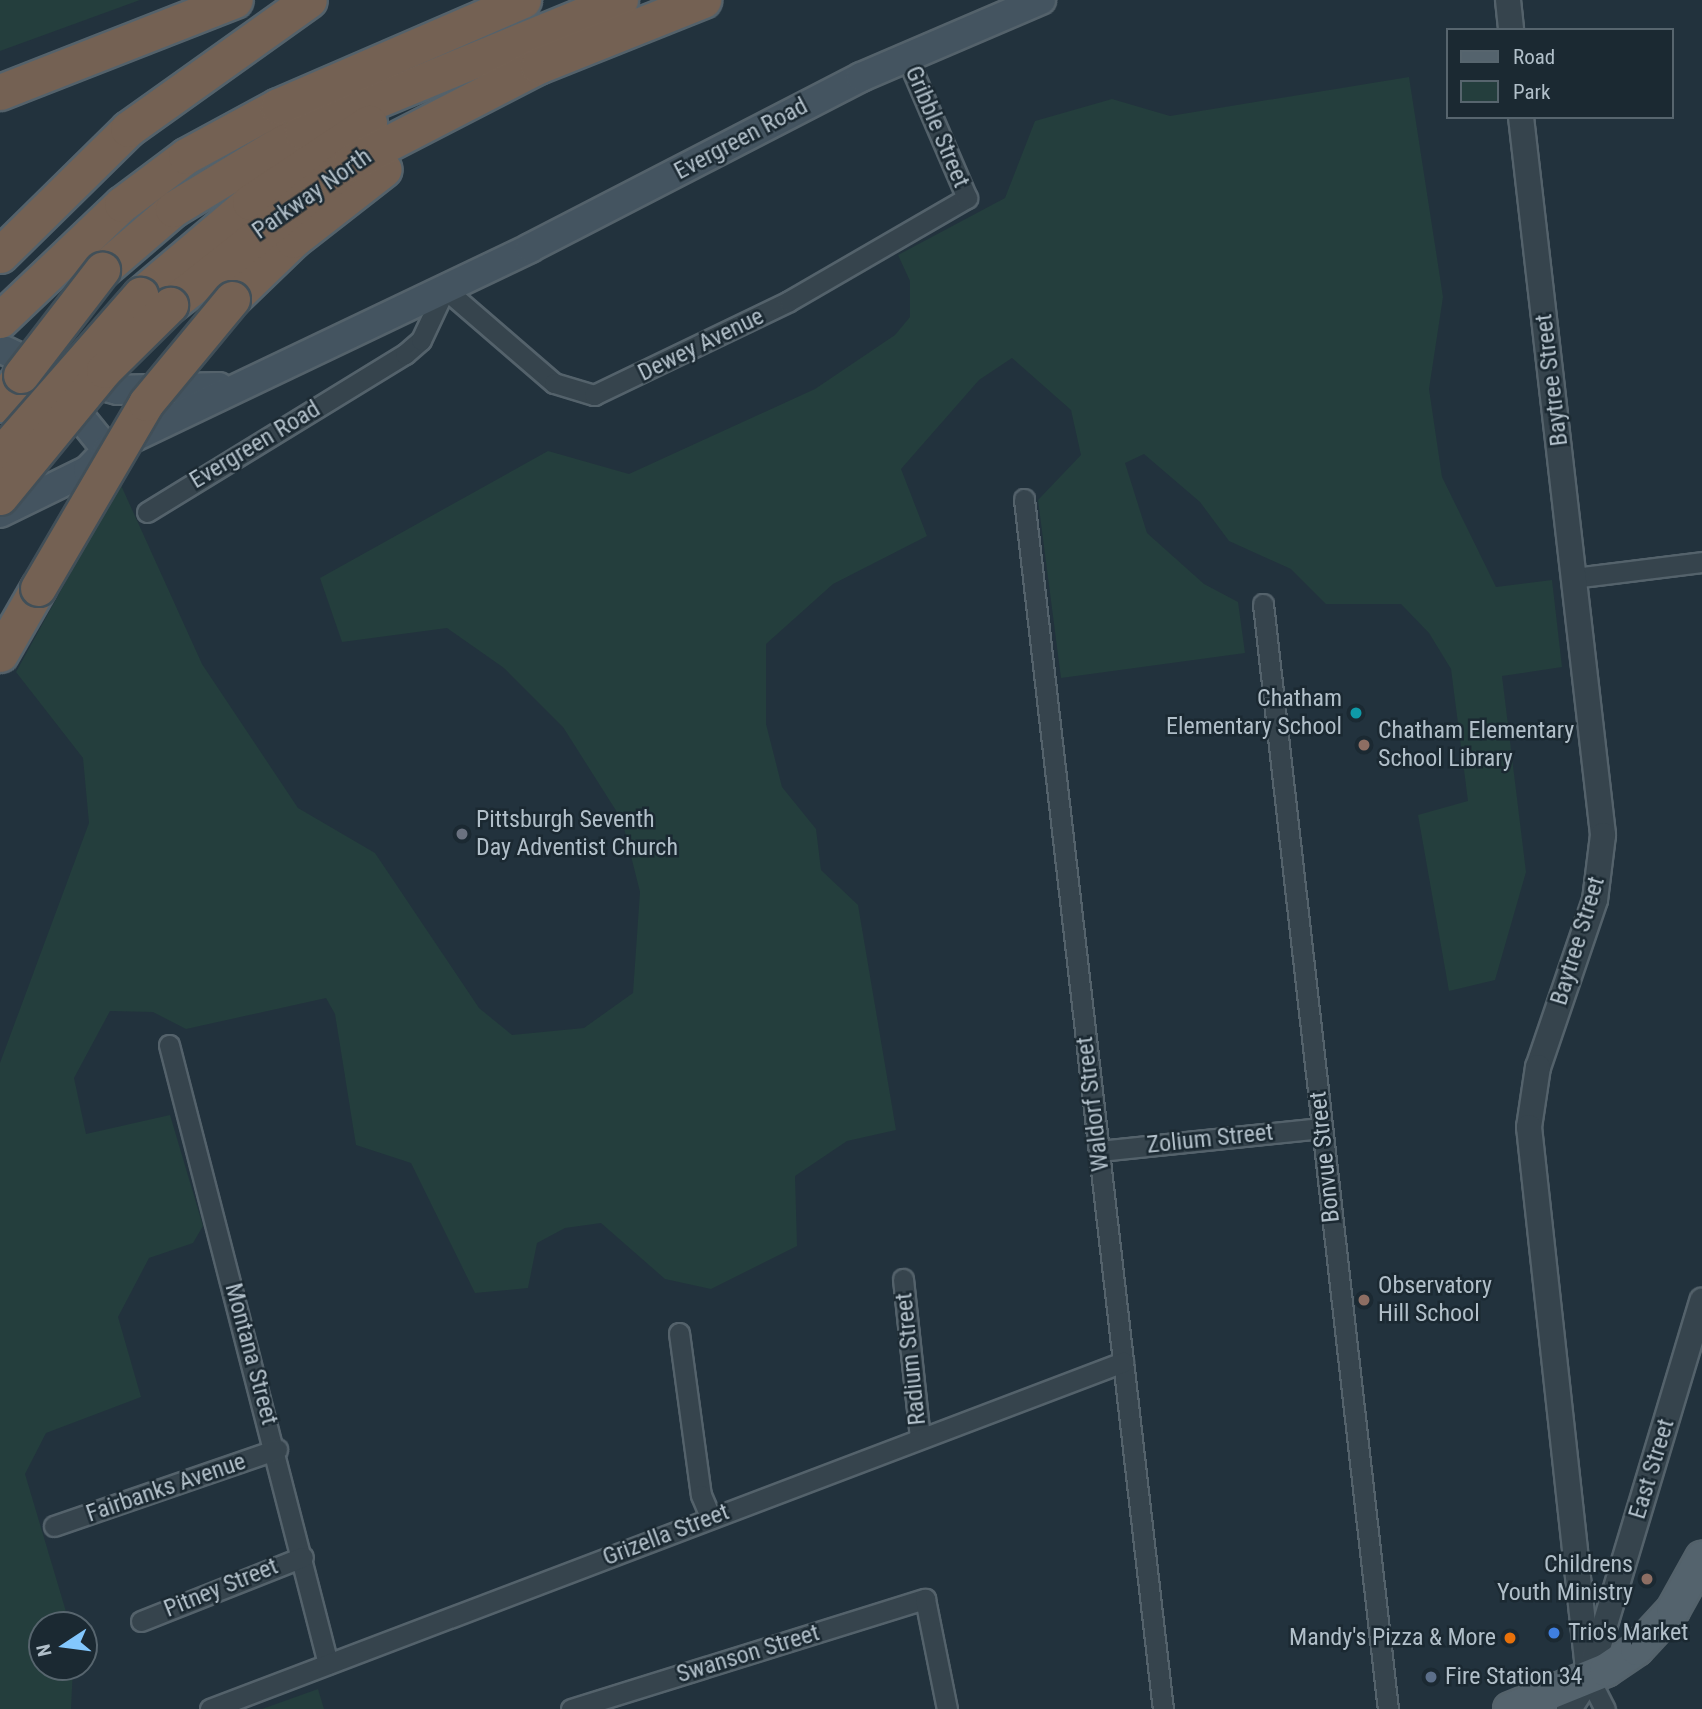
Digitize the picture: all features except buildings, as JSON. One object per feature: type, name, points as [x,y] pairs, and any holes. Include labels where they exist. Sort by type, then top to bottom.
[{"type":"highway","points":[[0,92],[235,0]]},
{"type":"highway","points":[[6,248],[128,129],[309,0]]},
{"type":"highway","points":[[0,404],[5,358],[51,268],[186,156],[278,106],[523,0]]},
{"type":"highway","points":[[5,358],[173,209],[273,146],[621,0]]},
{"type":"highway","name":"Parkway North","points":[[0,497],[155,300],[350,163],[538,66],[703,0]]},
{"type":"highway","points":[[0,455],[250,202],[318,155],[475,64],[573,20]]},
{"type":"highway","points":[[0,654],[146,403],[232,299],[352,191],[474,118],[538,66]]},
{"type":"main road","name":"Evergreen Road","points":[[107,450],[242,383],[445,289],[906,56],[1041,0]]},
{"type":"main road","name":"Evergreen Road","points":[[5,358],[118,390],[242,383]]},
{"type":"main road","points":[[5,358],[72,401],[107,450]]},
{"type":"main road","points":[[0,492],[79,453],[107,450]]},
{"type":"main road","points":[[0,513],[88,470],[107,450]]},
{"type":"main road","points":[[1510,1709],[1589,1678],[1650,1636],[1702,1558]]},
{"type":"street","points":[[1508,0],[1511,28]]},
{"type":"street","name":"Gribble Street","points":[[906,56],[967,198]]},
{"type":"street","name":"Baytree Street","points":[[1521,119],[1603,850],[1595,900],[1536,1074],[1529,1128],[1589,1678]]},
{"type":"street","name":"Dewey Avenue","points":[[445,289],[554,383],[594,395],[789,301],[967,198]]},
{"type":"street","name":"Evergreen Road","points":[[147,512],[405,354],[421,340],[445,289]]},
{"type":"street","name":"Waldorf Street","points":[[1024,499],[1163,1709]]},
{"type":"street","points":[[1574,578],[1702,562]]},
{"type":"street","name":"Bonvue Street","points":[[1263,604],[1388,1709]]},
{"type":"street","name":"Montana Street","points":[[169,1045],[277,1449],[328,1664]]},
{"type":"street","name":"Zolium Street","points":[[1099,1151],[1322,1128]]},
{"type":"street","name":"Radium Street","points":[[903,1279],[920,1438]]},
{"type":"street","name":"East Street","points":[[1569,1709],[1589,1678],[1702,1301]]},
{"type":"street","points":[[679,1334],[701,1496],[710,1518]]},
{"type":"street","name":"Grizella Street","points":[[210,1709],[1123,1362]]},
{"type":"street","name":"Fairbanks Avenue","points":[[54,1526],[277,1449]]},
{"type":"street","name":"Pitney Street","points":[[141,1621],[303,1557]]},
{"type":"street","name":"Swanson Street","points":[[571,1709],[925,1599],[947,1709]]},
{"type":"street","points":[[1589,1678],[1605,1709]]},
{"type":"green space","points":[[0,0],[140,0],[0,51]]},
{"type":"green space","points":[[1409,77],[1443,297],[1429,389],[1442,477],[1496,587],[1552,580],[1562,667],[1502,676],[1526,872],[1495,980],[1449,991],[1418,815],[1468,801],[1451,669],[1429,633],[1401,604],[1326,604],[1291,569],[1229,541],[1200,502],[1144,454],[1125,463],[1147,533],[1204,584],[1238,602],[1245,653],[1061,678],[1038,500],[1081,455],[1071,410],[1012,358],[979,380],[901,469],[927,536],[833,584],[766,644],[766,724],[782,787],[816,829],[821,870],[858,905],[896,1130],[847,1141],[795,1176],[797,1246],[711,1289],[665,1279],[601,1223],[565,1228],[537,1243],[528,1288],[475,1293],[411,1163],[356,1145],[335,1014],[326,998],[186,1029],[153,1012],[110,1011],[74,1078],[86,1134],[170,1115],[203,1226],[193,1243],[149,1258],[118,1317],[141,1397],[46,1433],[25,1474],[66,1611],[28,1611],[28,1681],[72,1681],[71,1709],[0,1709],[0,1063],[89,823],[83,758],[16,672],[120,483],[202,664],[298,808],[375,853],[479,1008],[512,1035],[584,1028],[633,993],[640,892],[622,820],[563,727],[504,668],[447,628],[342,642],[320,578],[548,451],[629,474],[815,389],[895,335],[910,317],[910,281],[898,255],[1005,198],[1035,121],[1112,99],[1170,116]]},
{"type":"green space","points":[[318,1689],[324,1709],[262,1709]]},
{"type":"place","name":"Chatham Elementary School","points":[[1356,713]]},
{"type":"place","name":"Chatham Elementary School Library","points":[[1364,745]]},
{"type":"place","name":"Pittsburgh Seventh Day Adventist Church","points":[[462,834]]},
{"type":"place","name":"Observatory Hill School","points":[[1364,1300]]},
{"type":"place","name":"Childrens Youth Ministry","points":[[1647,1579]]},
{"type":"place","name":"Trio's Market","points":[[1554,1633]]},
{"type":"place","name":"Mandy's Pizza & More","points":[[1510,1638]]},
{"type":"place","name":"Fire Station 34","points":[[1431,1677]]}]
